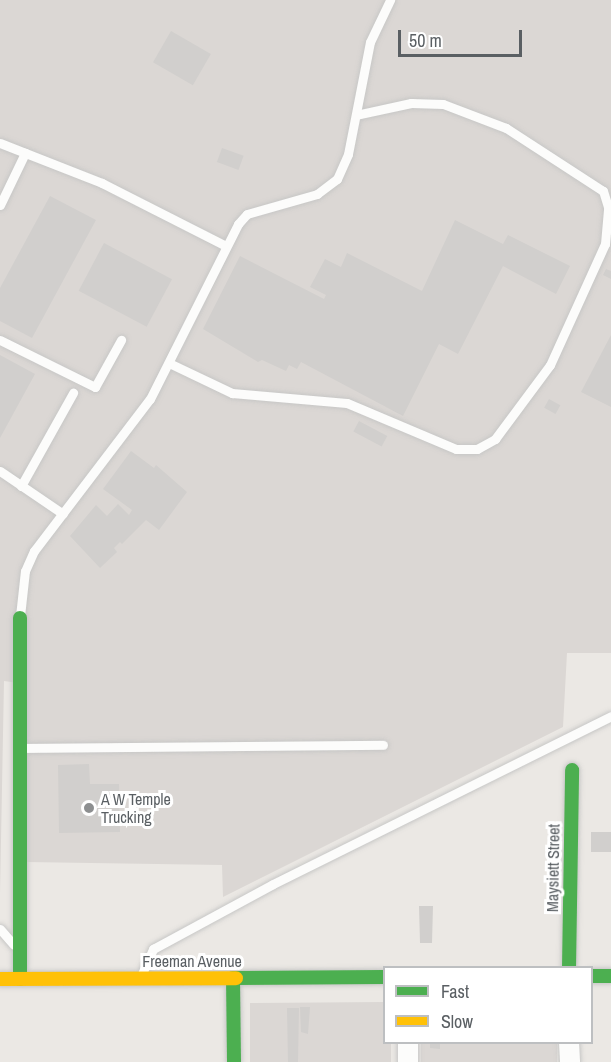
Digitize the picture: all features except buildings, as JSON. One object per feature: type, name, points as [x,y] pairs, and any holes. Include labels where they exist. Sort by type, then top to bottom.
[{"type":"street","points":[[20,618],[20,979]]},
{"type":"street","name":"Maysiett Street","points":[[569,966],[572,770]]},
{"type":"street","points":[[593,976],[611,976]]},
{"type":"street","name":"Freeman Avenue","points":[[0,979],[383,977]]},
{"type":"street","points":[[233,978],[234,1062]]},
{"type":"street","points":[[408,1044],[408,1062]]},
{"type":"street","points":[[569,1044],[570,1062]]},
{"type":"lane","points":[[20,618],[25,570],[63,514],[150,399],[226,246],[247,214],[317,194],[337,179],[348,154],[370,42],[390,0]]},
{"type":"lane","points":[[168,363],[232,393],[347,404],[456,449],[477,449],[495,439],[550,365],[605,244],[608,207],[603,191],[506,128],[443,104],[411,103],[356,115]]},
{"type":"lane","points":[[0,143],[102,183],[226,246]]},
{"type":"lane","points":[[0,205],[26,153]]},
{"type":"lane","points":[[0,340],[95,387],[121,340]]},
{"type":"lane","points":[[21,486],[73,393]]},
{"type":"lane","points":[[0,471],[63,514]]},
{"type":"lane","points":[[140,978],[153,949],[273,884],[611,716]]},
{"type":"lane","points":[[20,748],[382,745]]},
{"type":"lane","points":[[0,929],[20,951]]},
{"type":"shaded area","points":[[0,0],[611,0],[611,653],[567,653],[563,727],[223,897],[222,865],[26,862],[26,684],[4,681],[0,894]]},
{"type":"shaded area","points":[[383,1002],[383,1044],[391,1044],[391,1062],[250,1062],[250,1003]]},
{"type":"shaded area","points":[[421,1044],[557,1044],[557,1062],[421,1062]]},
{"type":"traffic: fast","points":[[20,618],[20,979]]},
{"type":"traffic: fast","points":[[569,966],[572,770]]},
{"type":"traffic: fast","points":[[593,976],[611,976]]},
{"type":"traffic: fast","points":[[236,978],[383,977]]},
{"type":"traffic: fast","points":[[233,978],[234,1062]]},
{"type":"traffic: slow","points":[[0,979],[236,978]]},
{"type":"place","name":"A W Temple Trucking","points":[[89,808]]}]
